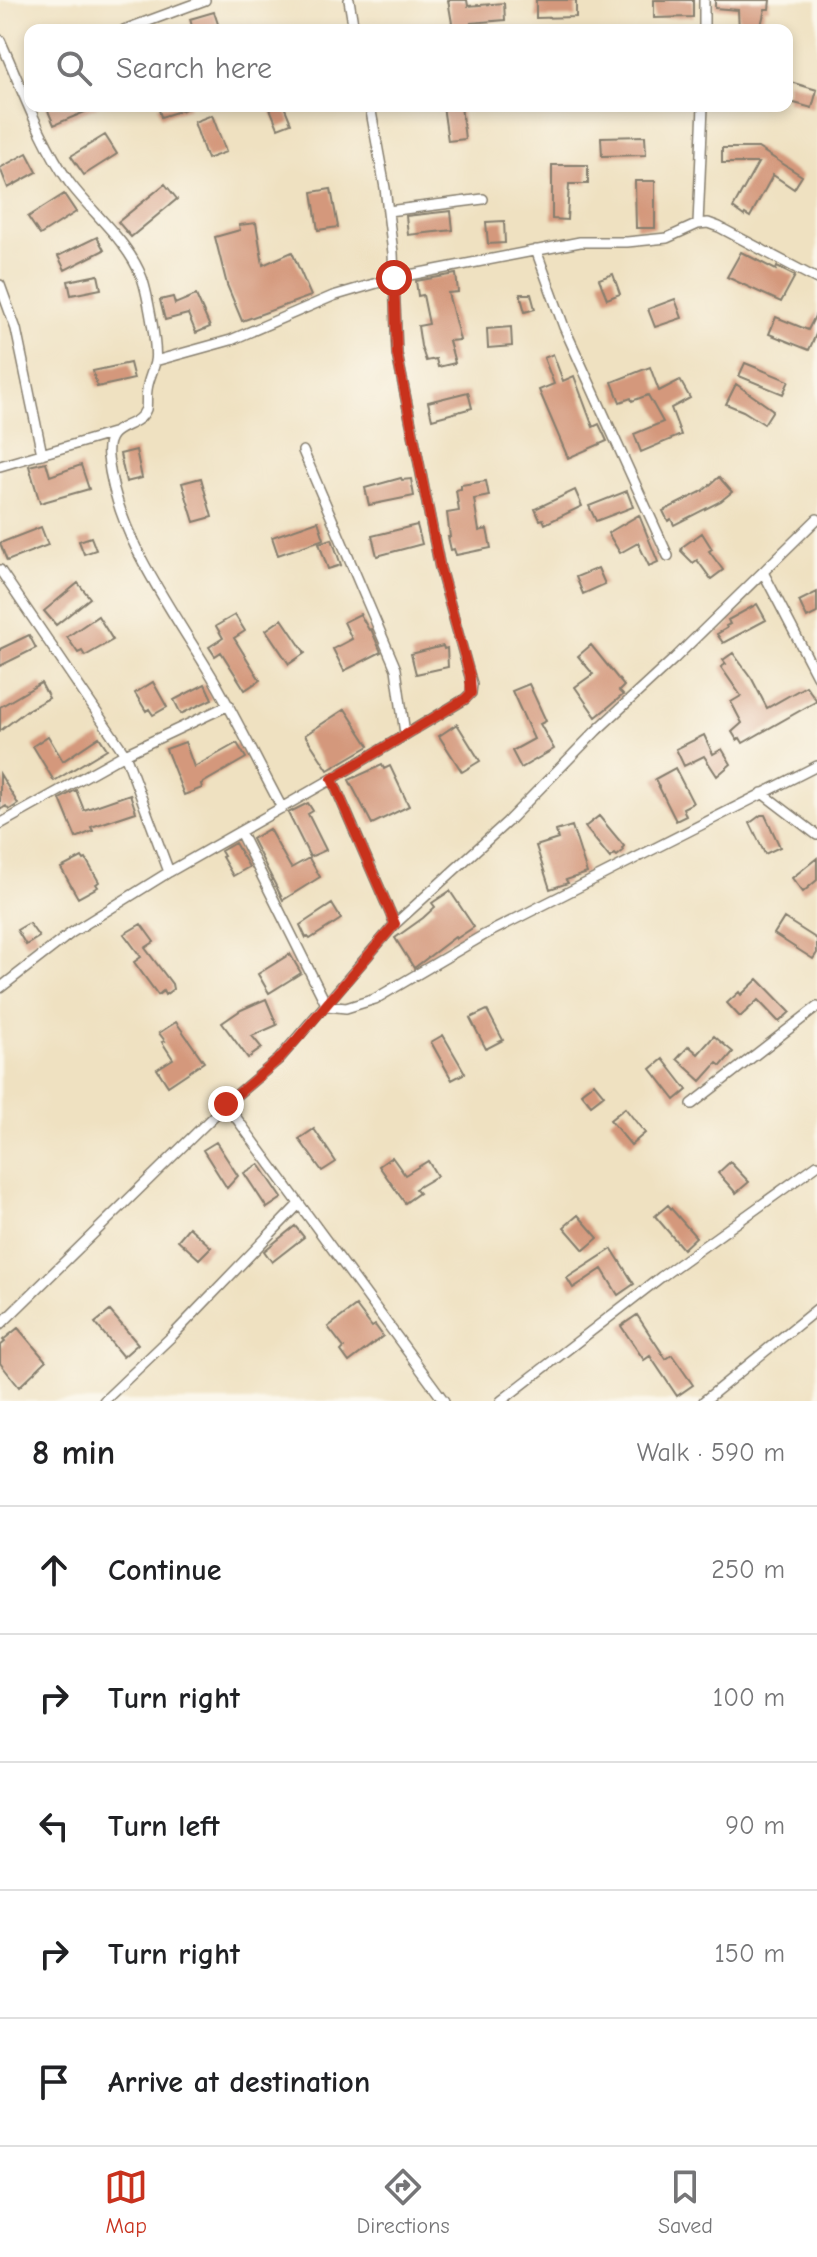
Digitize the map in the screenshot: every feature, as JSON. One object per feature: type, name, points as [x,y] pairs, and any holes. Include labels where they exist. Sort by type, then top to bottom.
[{"type":"street","points":[[140,24],[205,0]]},
{"type":"street","points":[[349,0],[353,24]]},
{"type":"street","points":[[704,0],[704,24]]},
{"type":"street","points":[[0,40],[24,96]]},
{"type":"street","points":[[0,466],[113,433],[140,416],[146,408],[155,361],[142,278],[131,258],[68,181],[31,112]]},
{"type":"street","points":[[0,988],[71,933],[471,693],[472,684],[440,568],[397,354],[388,211],[371,112]]},
{"type":"street","points":[[698,224],[703,112]]},
{"type":"street","points":[[388,211],[483,199]]},
{"type":"street","points":[[155,361],[231,340],[333,296],[394,278],[580,242],[667,238],[698,224],[708,223],[719,227],[817,279]]},
{"type":"street","points":[[536,250],[564,327],[668,556]]},
{"type":"street","points":[[0,285],[16,329],[42,454]]},
{"type":"street","points":[[113,433],[108,455],[119,508],[133,543],[229,705],[282,808]]},
{"type":"street","points":[[303,451],[396,669],[405,734]]},
{"type":"street","points":[[0,1325],[226,1104],[279,1059],[395,924],[507,822],[596,731],[817,519]]},
{"type":"street","points":[[0,570],[125,754],[169,872]]},
{"type":"street","points":[[763,572],[817,676]]},
{"type":"street","points":[[0,824],[125,754],[229,705]]},
{"type":"street","points":[[327,1006],[346,1008],[375,999],[484,935],[817,766]]},
{"type":"street","points":[[332,779],[395,924]]},
{"type":"street","points":[[762,793],[817,835]]},
{"type":"street","points":[[240,832],[327,1006]]},
{"type":"street","points":[[692,1104],[817,1007]]},
{"type":"street","points":[[226,1104],[444,1401]]},
{"type":"street","points":[[501,1401],[661,1277],[817,1165]]},
{"type":"street","points":[[104,1401],[171,1337],[298,1205]]},
{"type":"street","points":[[704,1401],[817,1309]]},
{"type":"building","points":[[448,0],[467,0],[468,6],[504,3],[505,20],[452,24]]},
{"type":"building","points":[[536,0],[576,0],[576,17],[536,18]]},
{"type":"building","points":[[654,0],[693,0],[693,17],[654,18]]},
{"type":"building","points":[[715,0],[770,0],[761,24],[739,24],[738,10],[715,8]]},
{"type":"building","points":[[214,12],[218,24],[191,24],[190,19]]},
{"type":"building","points":[[793,83],[817,90],[812,108],[793,103]]},
{"type":"building","points":[[49,112],[85,112],[54,125]]},
{"type":"building","points":[[160,112],[177,112],[161,117]]},
{"type":"building","points":[[271,112],[286,112],[291,123],[278,128]]},
{"type":"building","points":[[444,112],[462,112],[465,139],[448,141]]},
{"type":"building","points":[[212,115],[226,152],[207,159],[194,122]]},
{"type":"building","points":[[105,135],[117,154],[84,175],[71,156]]},
{"type":"building","points":[[645,136],[646,155],[602,156],[601,137]]},
{"type":"building","points":[[722,148],[758,148],[802,176],[794,189],[773,175],[750,217],[744,216],[733,208],[758,163],[722,163]]},
{"type":"building","points":[[27,153],[37,172],[8,188],[0,168]]},
{"type":"building","points":[[552,165],[588,165],[588,184],[569,184],[567,220],[552,219]]},
{"type":"building","points":[[635,181],[655,181],[655,228],[636,228]]},
{"type":"building","points":[[165,184],[177,199],[131,237],[118,222]]},
{"type":"building","points":[[331,189],[338,227],[318,230],[312,192]]},
{"type":"building","points":[[64,194],[76,212],[40,235],[28,217]]},
{"type":"building","points":[[451,211],[453,230],[408,235],[406,216]]},
{"type":"building","points":[[504,221],[505,243],[488,244],[486,222]]},
{"type":"building","points":[[256,223],[263,265],[292,252],[311,296],[242,321],[227,285],[215,237],[240,230],[239,225]]},
{"type":"building","points":[[97,237],[104,250],[65,270],[58,256]]},
{"type":"building","points":[[741,252],[795,276],[781,302],[727,277]]},
{"type":"building","points":[[456,274],[458,292],[448,293],[460,340],[449,341],[455,363],[438,367],[436,359],[426,361],[421,346],[418,326],[429,324],[423,295],[418,296],[416,281]]},
{"type":"building","points":[[613,274],[620,294],[607,299],[599,279]]},
{"type":"building","points":[[98,275],[101,289],[71,295],[68,281]]},
{"type":"building","points":[[520,294],[531,294],[535,309],[525,312]]},
{"type":"building","points":[[196,295],[210,327],[196,333],[188,314],[165,320],[160,300],[173,297],[175,304]]},
{"type":"building","points":[[675,299],[682,318],[655,327],[648,309]]},
{"type":"building","points":[[817,312],[817,332],[809,350],[769,334],[776,317],[808,330]]},
{"type":"building","points":[[511,327],[512,346],[488,348],[487,329]]},
{"type":"building","points":[[553,354],[563,381],[574,376],[593,427],[599,424],[607,441],[568,458],[539,390],[554,384],[544,358]]},
{"type":"building","points":[[130,363],[134,379],[97,387],[93,371]]},
{"type":"building","points":[[745,363],[789,381],[783,394],[739,376]]},
{"type":"building","points":[[650,367],[659,391],[680,380],[690,398],[671,408],[681,435],[641,452],[634,434],[663,422],[648,395],[620,402],[612,382]]},
{"type":"building","points":[[736,384],[773,410],[764,424],[726,404]]},
{"type":"building","points":[[468,392],[472,408],[432,419],[428,402]]},
{"type":"building","points":[[136,450],[142,478],[126,482],[120,454]]},
{"type":"building","points":[[46,462],[50,476],[81,465],[89,489],[40,503],[29,466]]},
{"type":"building","points":[[719,477],[732,492],[674,525],[671,519],[668,521],[663,511],[703,491]]},
{"type":"building","points":[[201,478],[212,517],[194,522],[182,483]]},
{"type":"building","points":[[401,478],[411,479],[414,496],[369,505],[365,488]]},
{"type":"building","points":[[486,481],[489,496],[474,499],[479,531],[487,529],[491,548],[456,555],[454,549],[451,550],[448,537],[447,513],[459,511],[456,490],[461,489],[461,485]]},
{"type":"building","points":[[575,490],[582,506],[545,524],[543,519],[540,520],[535,509]]},
{"type":"building","points":[[627,491],[633,507],[596,521],[589,506]]},
{"type":"building","points":[[639,515],[658,562],[649,566],[638,543],[620,553],[608,533]]},
{"type":"building","points":[[318,521],[324,539],[278,555],[272,537]]},
{"type":"building","points":[[417,525],[422,544],[377,556],[372,536]]},
{"type":"building","points":[[41,527],[48,545],[7,561],[0,543]]},
{"type":"building","points":[[702,533],[712,549],[709,551],[723,570],[711,579],[697,560],[693,563],[681,551]]},
{"type":"building","points":[[91,537],[96,550],[84,554],[79,541]]},
{"type":"building","points":[[332,539],[341,565],[328,569],[319,543]]},
{"type":"building","points":[[598,568],[605,584],[583,594],[576,577]]},
{"type":"building","points":[[78,583],[90,598],[56,625],[44,611]]},
{"type":"building","points":[[817,592],[817,613],[807,618],[799,601]]},
{"type":"building","points":[[757,604],[766,620],[723,643],[717,634],[727,628],[730,624],[728,620]]},
{"type":"building","points":[[360,614],[381,652],[344,671],[333,649],[352,639],[344,622]]},
{"type":"building","points":[[235,615],[245,631],[234,638],[260,680],[245,690],[221,652],[215,656],[209,647],[223,638],[216,626]]},
{"type":"building","points":[[98,616],[113,640],[85,656],[82,651],[78,653],[67,637]]},
{"type":"building","points":[[282,619],[305,653],[289,664],[266,630]]},
{"type":"building","points":[[29,635],[36,648],[0,666],[0,649]]},
{"type":"building","points":[[591,645],[624,686],[619,691],[623,695],[596,717],[575,687],[593,674],[578,656]]},
{"type":"building","points":[[443,646],[447,648],[448,667],[416,674],[411,654]]},
{"type":"building","points":[[733,653],[752,679],[767,708],[806,686],[817,701],[743,743],[740,738],[737,740],[732,732],[742,723],[731,702],[741,696],[721,667],[726,664],[723,660]]},
{"type":"building","points":[[153,682],[167,707],[153,715],[149,709],[146,711],[135,693]]},
{"type":"building","points":[[41,683],[49,698],[0,731],[0,707]]},
{"type":"building","points":[[205,684],[212,699],[181,714],[174,700]]},
{"type":"building","points":[[529,684],[546,721],[540,724],[554,749],[521,768],[512,751],[534,739],[512,691]]},
{"type":"building","points":[[345,709],[369,746],[328,770],[305,735]]},
{"type":"building","points":[[457,724],[480,761],[462,772],[439,736]]},
{"type":"building","points":[[704,735],[713,754],[722,749],[731,764],[717,776],[704,756],[684,766],[676,749]]},
{"type":"building","points":[[48,736],[63,761],[99,737],[107,749],[54,781],[33,746]]},
{"type":"building","points":[[185,742],[194,767],[237,743],[246,758],[201,784],[202,788],[184,795],[166,749]]},
{"type":"building","points":[[382,765],[384,769],[390,766],[409,806],[372,824],[349,780]]},
{"type":"building","points":[[675,768],[693,803],[683,808],[686,816],[676,821],[655,779]]},
{"type":"building","points":[[0,774],[18,804],[9,810],[6,806],[0,810]]},
{"type":"building","points":[[76,790],[84,810],[130,794],[136,812],[91,827],[93,831],[76,838],[60,799]]},
{"type":"building","points":[[308,803],[313,811],[308,814],[326,850],[310,857],[288,813]]},
{"type":"building","points":[[765,815],[780,847],[765,854],[750,823]]},
{"type":"building","points":[[599,816],[624,846],[617,856],[615,854],[610,858],[585,827]]},
{"type":"building","points":[[572,826],[587,873],[550,889],[536,846],[558,839],[556,831]]},
{"type":"building","points":[[269,829],[291,868],[309,858],[320,877],[283,900],[252,839]]},
{"type":"building","points":[[235,843],[249,867],[233,876],[221,851]]},
{"type":"building","points":[[82,857],[99,882],[96,884],[98,887],[78,898],[61,868]]},
{"type":"building","points":[[817,858],[817,880],[803,892],[792,878]]},
{"type":"building","points":[[450,891],[474,927],[455,937],[414,968],[395,938],[423,918],[435,907],[432,903]]},
{"type":"building","points":[[332,904],[341,919],[310,939],[306,938],[300,925]]},
{"type":"building","points":[[784,918],[817,939],[817,953],[813,959],[774,934]]},
{"type":"building","points":[[29,923],[39,937],[26,945],[17,930]]},
{"type":"building","points":[[141,924],[154,942],[145,948],[172,984],[173,989],[165,995],[163,991],[158,995],[134,962],[141,957],[124,934]]},
{"type":"building","points":[[290,954],[301,973],[269,993],[258,974]]},
{"type":"building","points":[[758,979],[790,1012],[779,1022],[758,1000],[740,1017],[727,1003]]},
{"type":"building","points":[[266,999],[277,1025],[252,1036],[262,1048],[248,1058],[222,1023]]},
{"type":"building","points":[[487,1010],[503,1040],[486,1049],[470,1018]]},
{"type":"building","points":[[176,1022],[204,1062],[168,1086],[157,1069],[173,1059],[159,1033]]},
{"type":"building","points":[[443,1035],[465,1073],[452,1080],[431,1042]]},
{"type":"building","points":[[714,1036],[733,1052],[721,1066],[717,1063],[701,1081],[677,1059],[689,1046],[698,1054]]},
{"type":"building","points":[[663,1059],[687,1090],[675,1100],[651,1069]]},
{"type":"building","points":[[594,1083],[604,1095],[591,1105],[581,1093]]},
{"type":"building","points":[[625,1108],[645,1133],[631,1145],[610,1120]]},
{"type":"building","points":[[314,1129],[336,1162],[322,1171],[299,1139]]},
{"type":"building","points":[[216,1142],[238,1176],[227,1188],[203,1150]]},
{"type":"building","points":[[392,1157],[405,1175],[428,1161],[437,1176],[415,1189],[419,1193],[405,1203],[379,1166]]},
{"type":"building","points":[[730,1162],[749,1182],[736,1193],[718,1173]]},
{"type":"building","points":[[259,1164],[282,1198],[267,1208],[244,1173]]},
{"type":"building","points":[[668,1205],[696,1237],[683,1249],[655,1216]]},
{"type":"building","points":[[578,1215],[598,1238],[584,1250],[564,1227]]},
{"type":"building","points":[[295,1226],[304,1237],[272,1262],[264,1251]]},
{"type":"building","points":[[189,1227],[211,1247],[199,1259],[178,1240]]},
{"type":"building","points":[[612,1249],[634,1284],[618,1295],[602,1269],[573,1288],[567,1278]]},
{"type":"building","points":[[356,1306],[383,1336],[349,1362],[341,1351],[344,1348],[328,1327]]},
{"type":"building","points":[[110,1311],[138,1344],[123,1357],[95,1323]]},
{"type":"building","points":[[637,1315],[666,1359],[672,1355],[693,1385],[677,1396],[650,1356],[644,1360],[621,1326]]},
{"type":"building","points":[[18,1328],[46,1361],[19,1387],[0,1363],[3,1340]]},
{"type":"route","points":[[226,1104],[279,1059],[395,924],[332,779],[471,693],[472,684],[440,568],[397,354],[394,278]]}]
